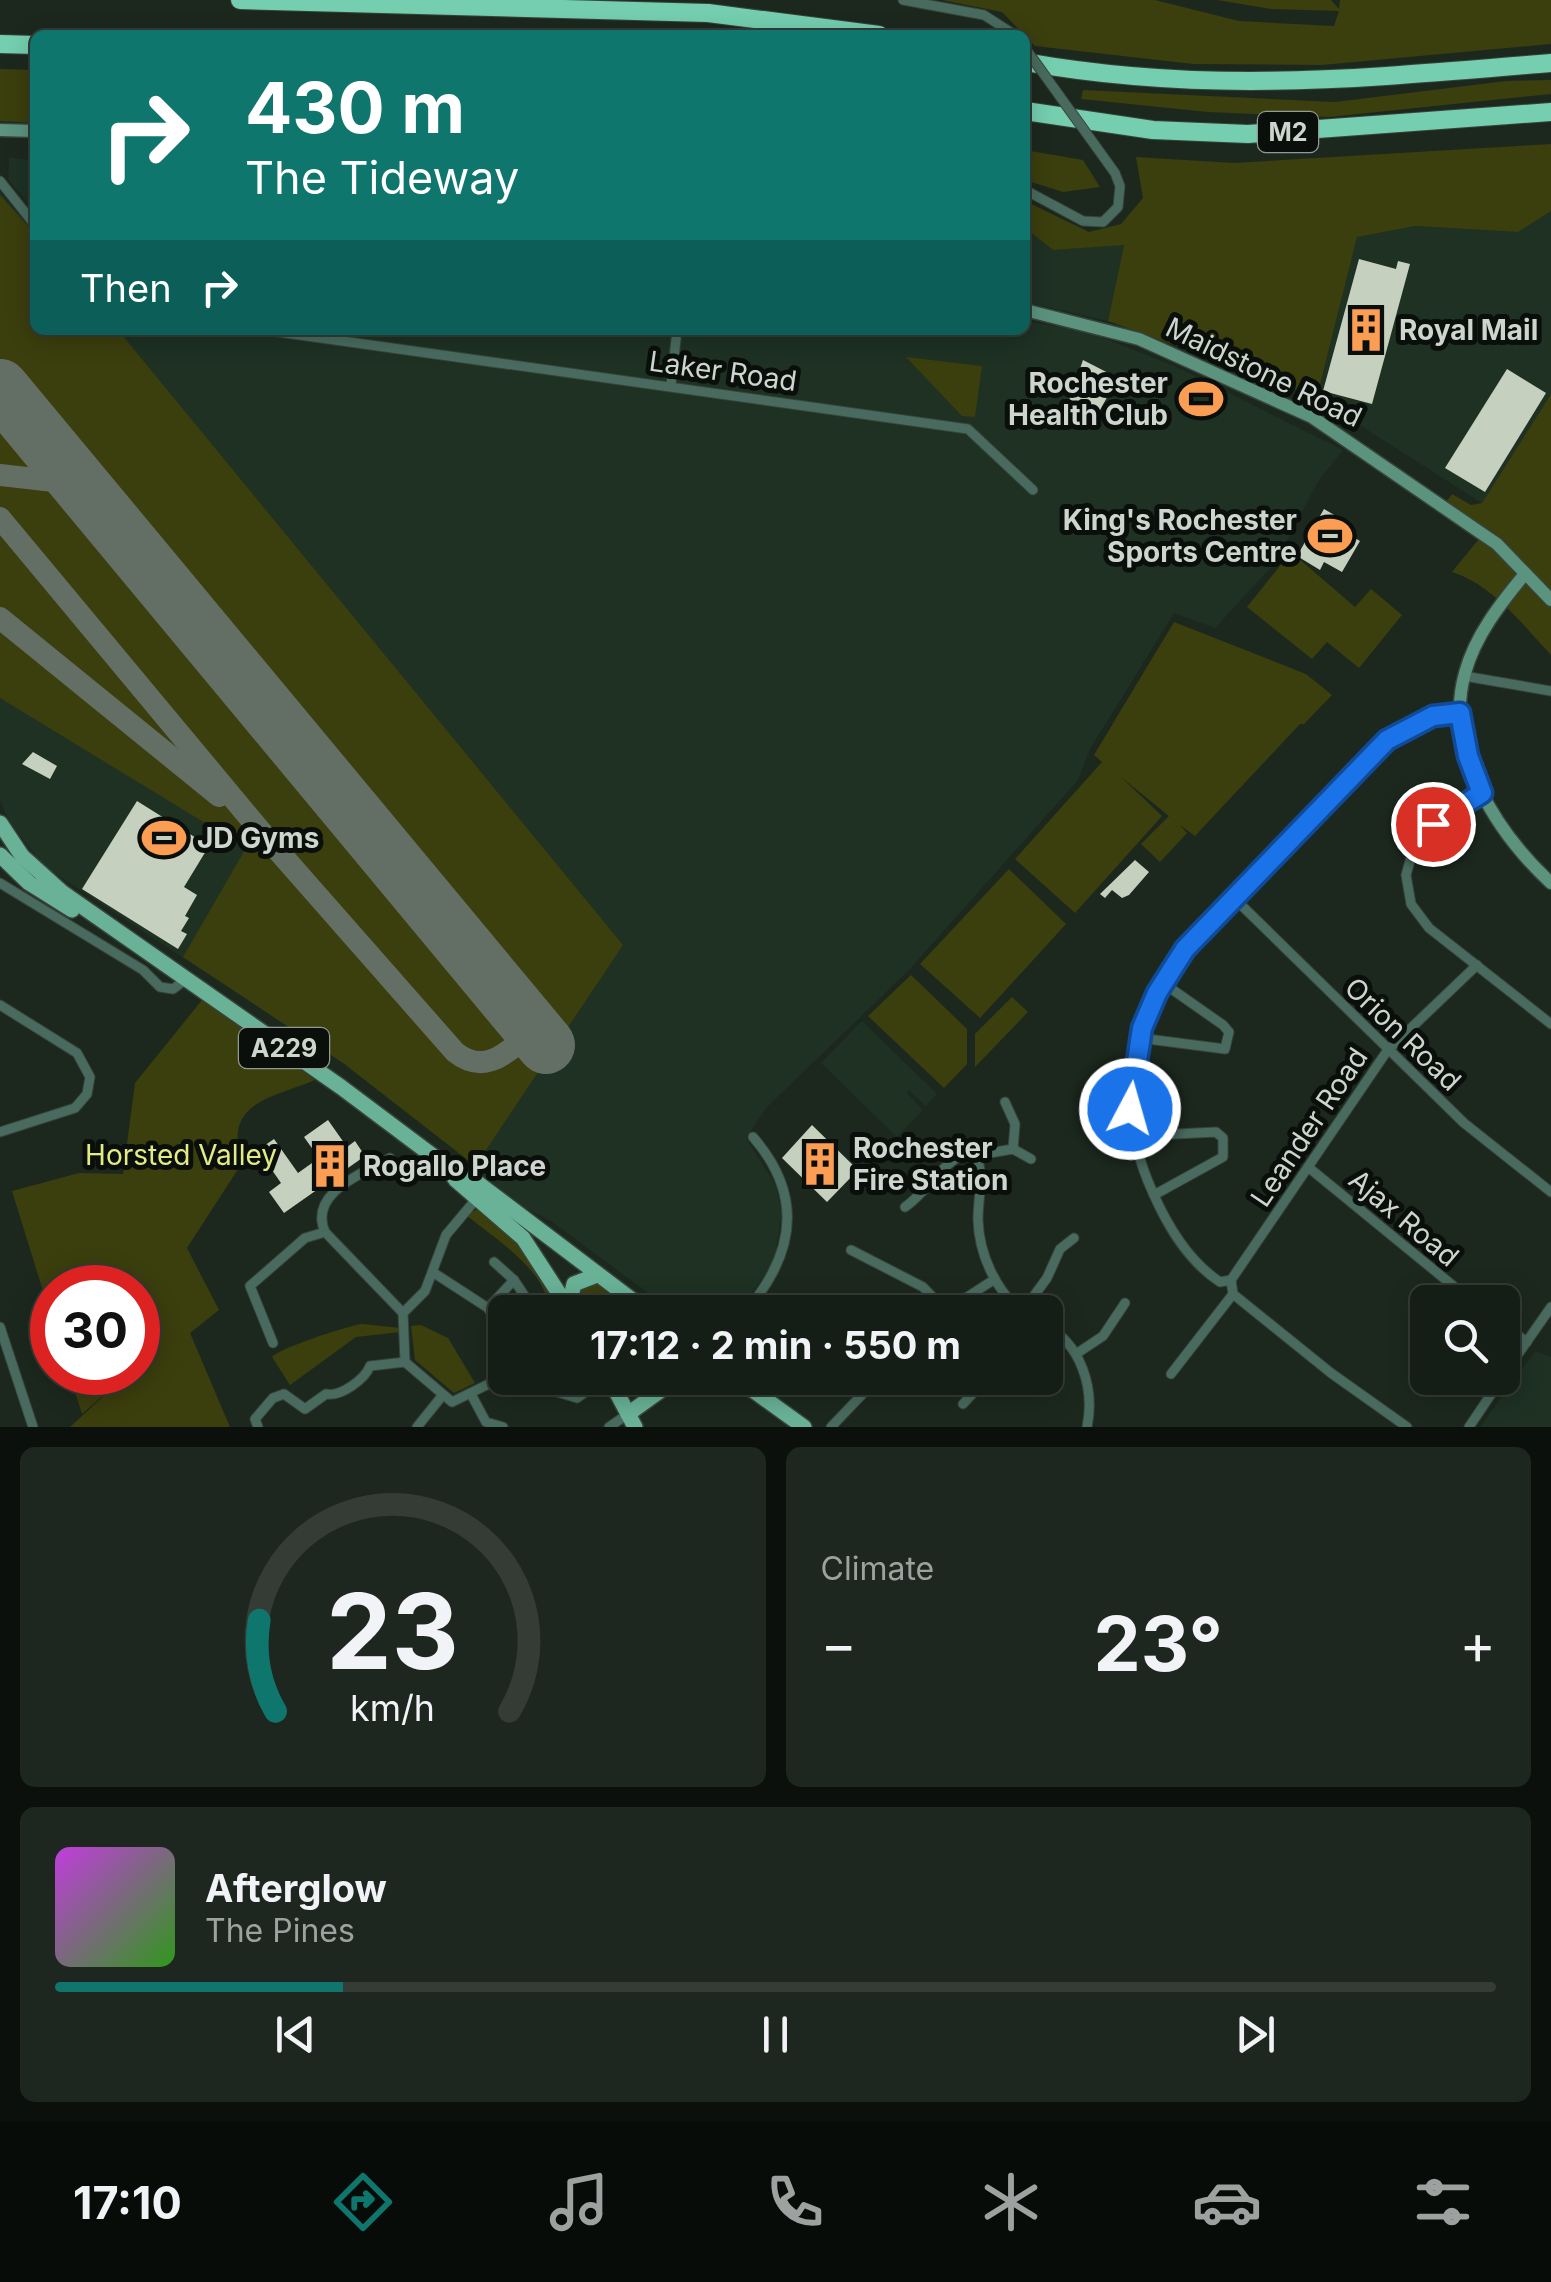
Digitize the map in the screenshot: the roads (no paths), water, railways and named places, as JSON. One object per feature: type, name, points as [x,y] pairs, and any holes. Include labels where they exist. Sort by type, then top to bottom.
[{"type":"highway","points":[[240,0],[708,14],[838,30]]},
{"type":"highway","points":[[0,44],[30,45]]},
{"type":"highway","name":"M2","points":[[1030,63],[1173,82],[1270,84],[1551,63]]},
{"type":"highway","name":"M2","points":[[1030,112],[1152,130],[1248,134],[1551,112]]},
{"type":"main road","points":[[0,130],[30,131]]},
{"type":"main road","name":"Maidstone Road","points":[[1030,311],[1138,339],[1312,417],[1497,544],[1551,600]]},
{"type":"main road","points":[[1524,575],[1481,636],[1464,676],[1460,713],[1468,756],[1482,793],[1510,840],[1551,883]]},
{"type":"main road","name":"A229","points":[[0,823],[10,841],[38,872],[120,934],[329,1078],[446,1165],[471,1178],[625,1295]]},
{"type":"main road","name":"A229","points":[[0,854],[44,894],[120,934]]},
{"type":"main road","name":"A229","points":[[446,1165],[456,1180],[524,1238],[560,1295]]},
{"type":"main road","points":[[572,1295],[574,1284],[597,1275]]},
{"type":"main road","points":[[614,1395],[631,1420],[656,1395]]},
{"type":"main road","points":[[643,1427],[661,1395]]},
{"type":"main road","points":[[760,1395],[804,1427]]},
{"type":"street","points":[[903,0],[984,15],[1008,30]]},
{"type":"street","points":[[1030,55],[1115,173],[1120,186],[1118,207],[1103,222],[1083,221],[1030,193]]},
{"type":"street","points":[[0,181],[30,219]]},
{"type":"street","name":"Laker Road","points":[[301,335],[968,429],[1033,490]]},
{"type":"street","points":[[670,385],[676,335]]},
{"type":"street","points":[[1464,676],[1551,691]]},
{"type":"street","points":[[1408,1427],[1233,1294],[1231,1280],[1220,1282],[1199,1264],[1166,1222],[1141,1168],[1130,1096],[1140,1038],[1163,983],[1185,949],[1387,740],[1433,716],[1460,713]]},
{"type":"street","points":[[1482,793],[1416,840],[1406,875],[1412,904],[1418,916],[1551,1024]]},
{"type":"street","points":[[0,882],[134,965],[162,988],[174,989],[185,980]]},
{"type":"street","name":"Orion Road","points":[[1233,897],[1464,1123],[1551,1192]]},
{"type":"street","name":"Leander Road","points":[[1231,1280],[1387,1051],[1476,965]]},
{"type":"street","points":[[1140,1038],[1225,1050],[1228,1032],[1223,1024],[1163,983]]},
{"type":"street","points":[[0,1005],[74,1051],[86,1063],[90,1077],[87,1094],[75,1108],[0,1132]]},
{"type":"street","points":[[1005,1102],[1015,1124],[1013,1149]]},
{"type":"street","points":[[1135,1136],[1216,1132],[1223,1138],[1223,1156],[1154,1195]]},
{"type":"street","points":[[753,1137],[780,1182],[787,1231],[774,1276],[759,1295]]},
{"type":"street","points":[[973,1149],[983,1175],[980,1233],[995,1279],[1008,1295]]},
{"type":"street","points":[[904,1207],[921,1196],[947,1161],[973,1149],[1013,1149],[1030,1159]]},
{"type":"street","points":[[390,1158],[326,1198],[320,1210],[326,1232],[404,1313],[406,1362],[442,1396],[454,1402],[488,1385]]},
{"type":"street","name":"Ajax Road","points":[[1308,1167],[1452,1285]]},
{"type":"street","points":[[404,1313],[426,1291],[446,1236],[478,1198]]},
{"type":"street","points":[[273,1343],[250,1286],[306,1238],[326,1232]]},
{"type":"street","points":[[1034,1295],[1060,1249],[1074,1238]]},
{"type":"street","points":[[851,1250],[924,1287],[931,1295]]},
{"type":"street","points":[[494,1262],[524,1295]]},
{"type":"street","points":[[434,1274],[488,1308]]},
{"type":"street","points":[[971,1295],[995,1279]]},
{"type":"street","points":[[500,1295],[514,1280]]},
{"type":"street","points":[[1171,1374],[1233,1294]]},
{"type":"street","points":[[1076,1354],[1103,1336],[1125,1302]]},
{"type":"street","points":[[1520,1352],[1551,1306]]},
{"type":"street","points":[[0,1327],[3,1350],[34,1427]]},
{"type":"street","points":[[1063,1337],[1076,1354],[1088,1390],[1086,1427]]},
{"type":"street","points":[[1520,1337],[1527,1342]]},
{"type":"street","points":[[258,1427],[254,1419],[277,1396],[284,1394],[305,1409],[327,1394],[337,1395],[365,1376],[370,1366],[406,1362]]},
{"type":"street","points":[[471,1394],[486,1422],[504,1427]]},
{"type":"street","points":[[831,1427],[862,1395]]},
{"type":"street","points":[[963,1404],[971,1395]]},
{"type":"street","points":[[1469,1427],[1490,1395]]},
{"type":"street","points":[[417,1427],[442,1396]]},
{"type":"street","points":[[609,1427],[631,1420]]},
{"type":"place","name":"Royal Mail","points":[[1366,330]]},
{"type":"place","name":"Rochester Health Club","points":[[1201,399]]},
{"type":"place","name":"King's Rochester Sports Centre","points":[[1330,536]]},
{"type":"place","name":"JD Gyms","points":[[164,838]]},
{"type":"place","name":"Rochester Fire Station","points":[[820,1164]]},
{"type":"place","name":"Rogallo Place","points":[[330,1166]]},
{"type":"park label","name":"Horsted Valley","points":[[181,1155]]}]
